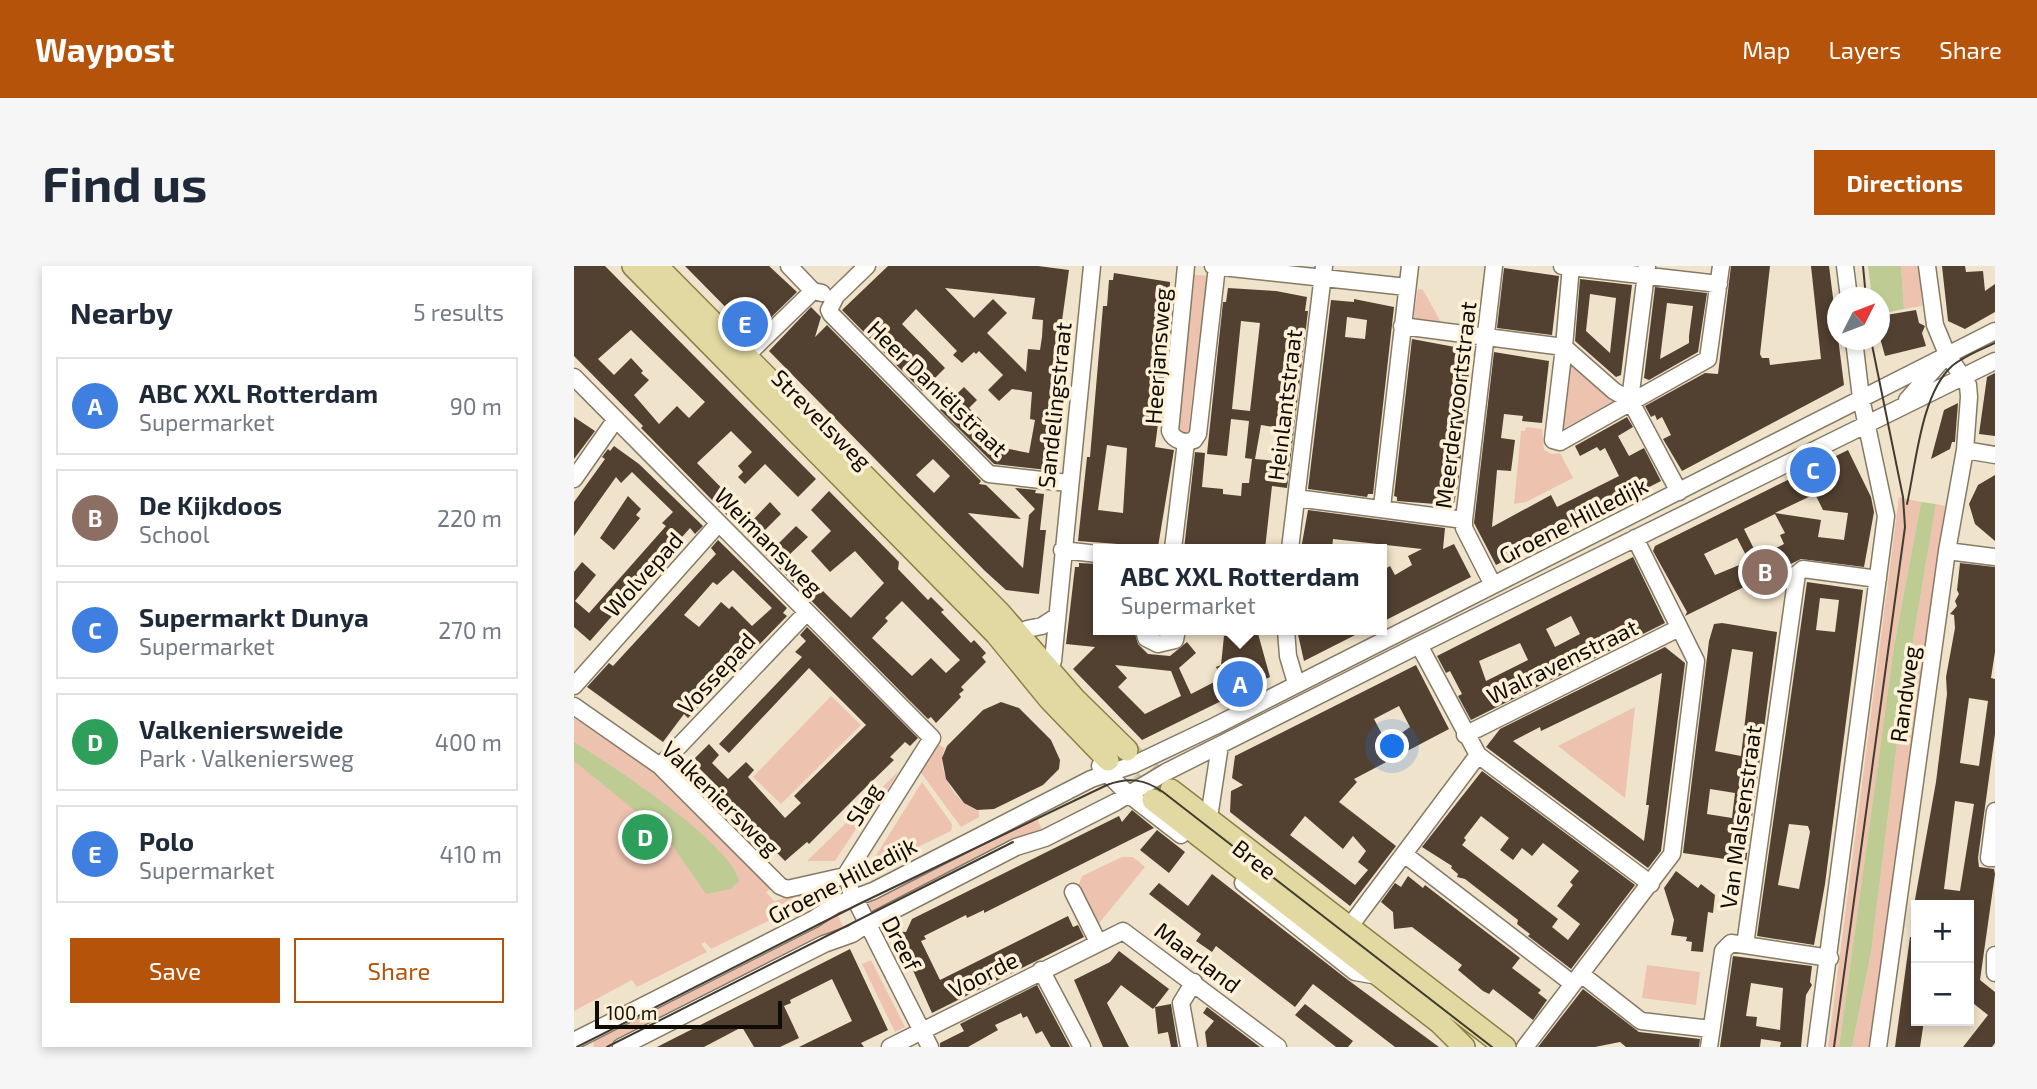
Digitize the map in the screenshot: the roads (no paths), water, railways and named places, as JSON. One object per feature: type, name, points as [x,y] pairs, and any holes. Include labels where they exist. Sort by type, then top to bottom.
[{"type":"main road","name":"Strevelsweg","points":[[633,266],[973,610],[1107,766]]},
{"type":"main road","name":"Strevelsweg","points":[[657,266],[1007,620],[1130,757]]},
{"type":"main road","name":"Bree","points":[[1158,787],[1378,976],[1440,1023],[1459,1045]]},
{"type":"main road","name":"Bree","points":[[1158,787],[1505,1047]]},
{"type":"street","points":[[789,266],[813,291],[832,303],[867,266]]},
{"type":"street","name":"Sandelingstraat","points":[[1053,662],[1068,483],[1092,266]]},
{"type":"street","name":"Heerjansweg","points":[[1186,266],[1170,431],[1174,437],[1185,442],[1194,440],[1198,434],[1216,266]]},
{"type":"street","points":[[1216,266],[1323,272],[1407,287]]},
{"type":"street","points":[[1382,507],[1410,266]]},
{"type":"street","name":"Meerdervoortstraat","points":[[1493,585],[1464,528],[1464,520],[1494,266]]},
{"type":"street","points":[[1719,284],[1647,271],[1568,266],[1564,346],[1551,432],[1555,443],[1711,356],[1719,284],[1721,266]]},
{"type":"street","points":[[1845,266],[1848,287]]},
{"type":"street","name":"Randweg","points":[[1878,1047],[1947,551],[1965,450],[1969,397],[1964,378],[1947,354],[1936,325],[1927,266]]},
{"type":"street","points":[[1630,400],[1647,271]]},
{"type":"street","name":"Heinlantstraat","points":[[1291,544],[1323,272]]},
{"type":"street","points":[[746,356],[813,291]]},
{"type":"street","name":"Heer Daniëlstraat","points":[[832,303],[989,474],[1068,483]]},
{"type":"street","points":[[1402,326],[1564,346],[1614,391],[1630,400],[1679,492]]},
{"type":"street","points":[[1947,354],[1995,331]]},
{"type":"street","name":"Randweg","points":[[1816,1047],[1830,957],[1886,516],[1861,398],[1855,350]]},
{"type":"street","name":"Groene Hilledijk","points":[[574,1041],[852,897],[873,891],[1107,766],[1130,757],[1149,758],[1947,354]]},
{"type":"street","name":"Groene Hilledijk","points":[[1894,410],[1922,387],[1947,354]]},
{"type":"street","name":"Groene Hilledijk","points":[[621,1047],[1128,794],[1158,787],[1220,745],[1995,361]]},
{"type":"street","name":"Weimansweg","points":[[574,377],[932,738]]},
{"type":"street","points":[[574,479],[616,419]]},
{"type":"street","name":"Heerjansweg","points":[[1174,544],[1185,442]]},
{"type":"street","points":[[1965,450],[1995,455]]},
{"type":"street","points":[[1296,498],[1382,507],[1464,520]]},
{"type":"street","name":"Wolvepad","points":[[574,686],[719,523]]},
{"type":"street","points":[[1525,1047],[1672,854],[1696,661],[1635,538]]},
{"type":"street","points":[[1062,550],[1093,553]]},
{"type":"street","points":[[1947,551],[1995,557]]},
{"type":"street","name":"Strevelsweg","points":[[941,553],[964,563],[1027,629],[1096,710],[1149,758],[1158,787]]},
{"type":"street","name":"Van Malsenstraat","points":[[1709,1047],[1723,951],[1731,943],[1745,946],[1797,573],[1803,569],[1878,579]]},
{"type":"street","name":"Vossepad","points":[[660,766],[807,612]]},
{"type":"street","points":[[1027,629],[1042,626],[1056,617]]},
{"type":"street","name":"Walravenstraat","points":[[1465,735],[1679,628]]},
{"type":"street","points":[[1145,635],[1158,644],[1175,639],[1176,635]]},
{"type":"street","points":[[1286,635],[1286,646],[1296,683]]},
{"type":"street","points":[[1419,645],[1478,755],[1651,884]]},
{"type":"street","name":"Valkeniersweg","points":[[574,706],[660,766],[780,886],[787,889],[845,876]]},
{"type":"street","name":"Slag","points":[[845,876],[932,738]]},
{"type":"street","points":[[1210,811],[1220,745]]},
{"type":"street","points":[[1353,922],[1478,755]]},
{"type":"street","points":[[1128,794],[1126,779],[1130,757]]},
{"type":"street","points":[[1149,758],[1158,787]]},
{"type":"street","name":"Bree","points":[[1107,766],[1128,794],[1355,972],[1378,976]]},
{"type":"street","name":"Bree","points":[[1158,787],[1210,811],[1420,976],[1426,988]]},
{"type":"street","points":[[1995,811],[1989,858],[1995,858]]},
{"type":"street","points":[[1404,855],[1577,979],[1641,1021],[1711,1029]]},
{"type":"street","points":[[845,876],[852,897]]},
{"type":"street","points":[[1073,892],[1098,942]]},
{"type":"street","name":"Dreef","points":[[852,897],[930,1047]]},
{"type":"street","name":"Maarland","points":[[1098,942],[1119,932],[1128,932],[1278,1047]]},
{"type":"street","name":"Voorde","points":[[890,1047],[1098,942]]},
{"type":"street","points":[[1745,946],[1830,957]]},
{"type":"street","points":[[1995,955],[1995,973]]},
{"type":"street","points":[[1041,970],[1082,1047]]},
{"type":"street","points":[[1189,1047],[1181,1003],[1194,982]]},
{"type":"tunnel","points":[[1127,750],[1171,790]]},
{"type":"tunnel","points":[[1108,760],[1153,800]]},
{"type":"tram line","points":[[1863,266],[1865,287]]},
{"type":"tram line","points":[[1907,504],[1921,430],[1933,394],[1952,366],[1995,343]]},
{"type":"tram line","points":[[1834,1047],[1905,527],[1903,497],[1873,350]]},
{"type":"tram line","points":[[577,1047],[857,905],[1107,785],[1129,780],[1150,784],[1163,792],[1492,1047]]},
{"type":"tram line","points":[[607,1047],[1013,842]]},
{"type":"place","name":"Polo","points":[[745,324]]},
{"type":"place","name":"Supermarkt Dunya","points":[[1813,470]]},
{"type":"place","name":"De Kijkdoos","points":[[1765,572]]},
{"type":"place","name":"ABC XXL Rotterdam","points":[[1240,684]]},
{"type":"place","name":"Valkeniersweide","points":[[645,837]]}]
